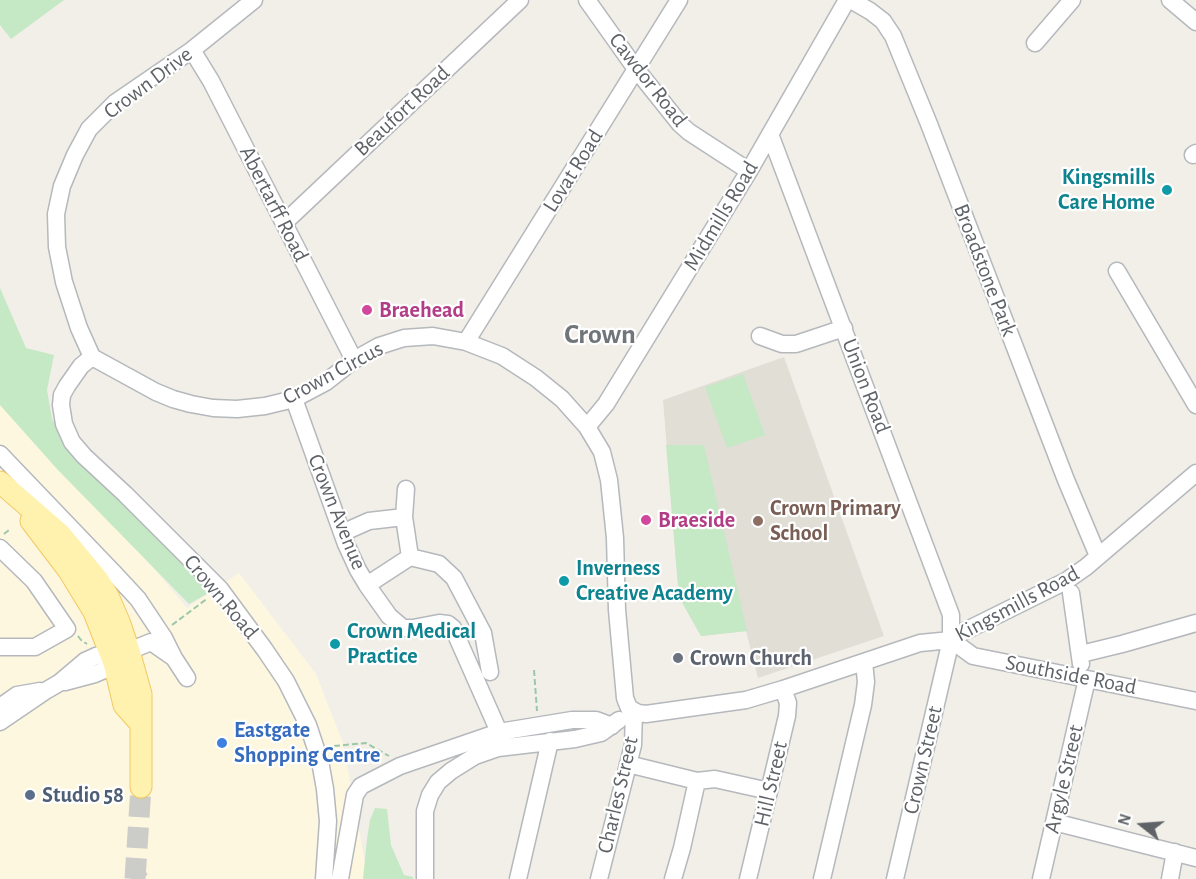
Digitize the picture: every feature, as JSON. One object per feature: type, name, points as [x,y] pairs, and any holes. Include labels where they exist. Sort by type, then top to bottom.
[{"type":"main road","points":[[0,482],[105,575],[108,596],[120,624],[118,656],[124,705],[140,723],[141,787]]},
{"type":"main road","points":[[0,482],[69,571],[118,656]]},
{"type":"street","name":"Crown Drive","points":[[92,357],[79,328],[67,291],[57,247],[56,214],[62,186],[75,155],[90,129],[117,102],[192,50],[254,0]]},
{"type":"street","name":"Beaufort Road","points":[[284,223],[520,0]]},
{"type":"street","name":"Cawdor Road","points":[[587,0],[636,69],[680,124],[748,171]]},
{"type":"street","name":"Lovat Road","points":[[466,342],[679,0]]},
{"type":"street","name":"Midmills Road","points":[[588,427],[606,404],[849,0]]},
{"type":"street","name":"Broadstone Park","points":[[849,0],[883,21],[893,36],[1066,480],[1098,556]]},
{"type":"street","points":[[1035,43],[1072,0]]},
{"type":"street","points":[[1170,0],[1196,22]]},
{"type":"street","name":"Abertarff Road","points":[[192,50],[211,81],[354,360]]},
{"type":"street","name":"Union Road","points":[[770,134],[948,605],[951,615],[951,640]]},
{"type":"street","points":[[1117,271],[1196,405]]},
{"type":"street","points":[[760,336],[782,344],[796,344],[844,328]]},
{"type":"street","name":"Crown Circus","points":[[92,357],[156,392],[173,399],[213,408],[237,409],[265,406],[294,399],[326,382],[354,360],[379,346],[404,338],[433,336],[466,342],[502,356],[536,378],[562,399],[588,427],[602,452],[609,480],[615,538],[617,610],[623,686],[625,698],[631,710]]},
{"type":"street","name":"Crown Road","points":[[92,357],[81,366],[62,396],[64,424],[72,442],[220,589],[266,650],[286,681],[308,724],[320,761],[328,821],[324,879]]},
{"type":"street","name":"Crown Avenue","points":[[294,399],[342,533],[367,585],[389,616],[403,628],[439,623],[448,624],[453,628],[499,732]]},
{"type":"street","points":[[0,454],[105,575],[138,599],[187,678]]},
{"type":"street","name":"Kingsmills Road","points":[[631,710],[646,714],[746,700],[920,643],[951,640],[1066,581],[1086,567],[1196,473]]},
{"type":"street","points":[[406,489],[404,517],[410,557]]},
{"type":"street","points":[[342,533],[369,521],[404,517]]},
{"type":"street","points":[[0,548],[34,581],[67,628],[35,647],[0,647]]},
{"type":"street","points":[[367,585],[410,557],[439,564],[454,578],[483,633],[490,672]]},
{"type":"street","name":"Argyle Street","points":[[1041,879],[1083,678],[1071,593]]},
{"type":"street","points":[[1081,654],[1196,623]]},
{"type":"street","name":"Southside Road","points":[[951,640],[973,656],[1196,701]]},
{"type":"street","name":"Crown Street","points":[[896,879],[951,640]]},
{"type":"street","points":[[0,707],[17,695],[95,674],[109,668],[118,656],[151,642],[174,658]]},
{"type":"street","points":[[822,879],[863,705],[866,682],[864,662]]},
{"type":"street","points":[[0,722],[53,686]]},
{"type":"street","name":"Hill Street","points":[[748,879],[787,716],[788,703],[783,689]]},
{"type":"street","points":[[425,879],[425,812],[430,795],[438,782],[451,771],[475,756],[498,748],[575,739],[601,733],[631,710]]},
{"type":"street","name":"Charles Street","points":[[599,879],[633,739],[631,710]]},
{"type":"street","points":[[340,879],[355,795],[361,786],[400,766],[499,732],[572,720],[596,720],[612,726]]},
{"type":"street","points":[[518,879],[549,741]]},
{"type":"street","points":[[628,764],[697,781],[715,779],[769,791]]},
{"type":"street","points":[[673,879],[697,781]]},
{"type":"street","points":[[1054,822],[1196,858]]},
{"type":"street","points":[[1170,879],[1175,852]]},
{"type":"path","points":[[161,633],[220,589]]},
{"type":"path","points":[[534,670],[539,726]]},
{"type":"path","points":[[334,746],[366,743],[392,758],[400,766]]},
{"type":"shaded area","name":"Crown Primary School","points":[[784,357],[884,636],[758,678],[746,631],[701,636],[679,597],[663,400]]},
{"type":"shaded area","points":[[0,384],[187,608],[239,573],[316,674],[343,743],[368,879],[0,879]]},
{"type":"green space","points":[[0,0],[64,0],[11,39],[0,25]]},
{"type":"green space","points":[[0,288],[26,348],[54,355],[47,390],[52,419],[75,454],[212,591],[189,604],[57,469],[0,405]]},
{"type":"green space","points":[[743,374],[765,435],[727,448],[705,387]]},
{"type":"green space","points":[[666,445],[704,445],[747,631],[701,636],[679,597]]},
{"type":"green space","points":[[375,808],[387,809],[391,845],[404,875],[413,877],[413,879],[363,879],[370,820]]},
{"type":"tunnel","points":[[135,879],[141,787]]},
{"type":"tunnel","points":[[135,870],[141,879]]},
{"type":"place","name":"Kingsmills Care Home","points":[[1167,190]]},
{"type":"place","name":"Braehead","points":[[367,310]]},
{"type":"place","name":"Braeside","points":[[646,520]]},
{"type":"place","name":"Crown Primary School","points":[[758,521]]},
{"type":"place","name":"Inverness Creative Academy","points":[[564,581]]},
{"type":"place","name":"Crown Medical Practice","points":[[335,644]]},
{"type":"place","name":"Crown Church","points":[[678,658]]},
{"type":"place","name":"Eastgate Shopping Centre","points":[[222,743]]},
{"type":"place","name":"Studio 58","points":[[30,795]]},
{"type":"district","name":"Crown","points":[[600,335]]}]
